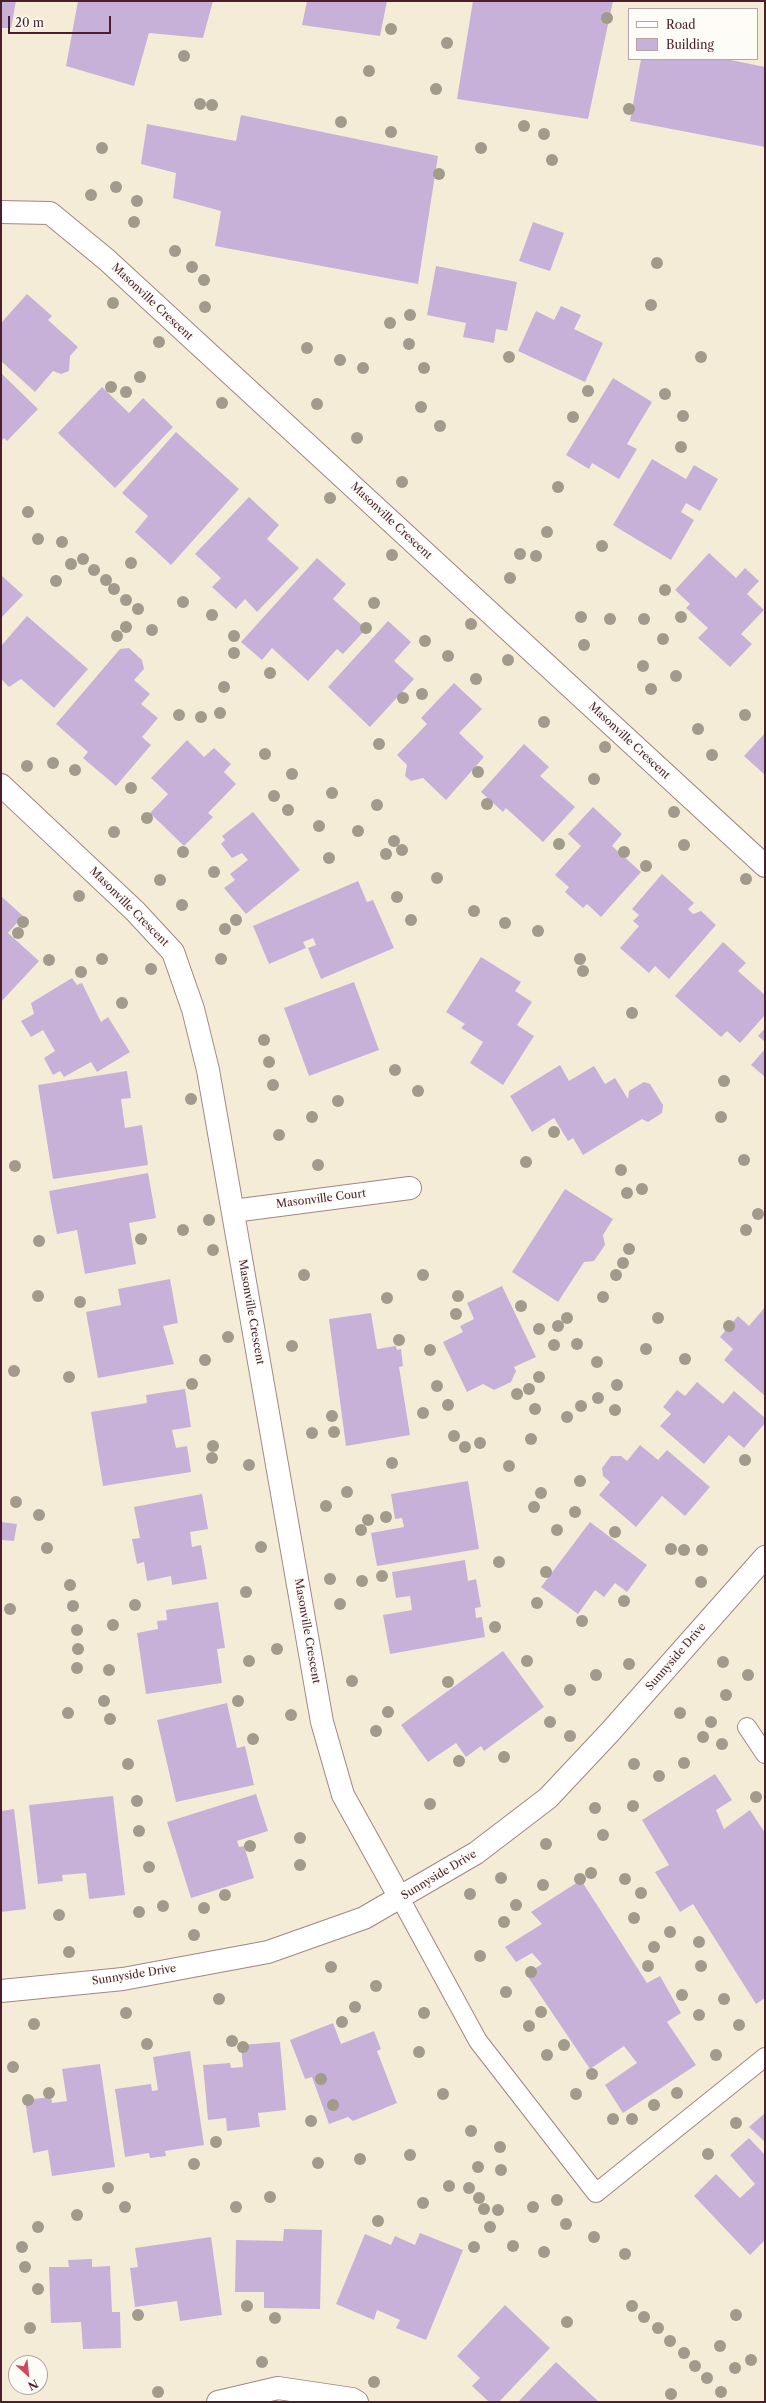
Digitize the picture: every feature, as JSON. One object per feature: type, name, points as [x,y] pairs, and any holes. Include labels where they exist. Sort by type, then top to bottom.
[{"type":"street","name":"Masonville Crescent","points":[[1,212],[50,213],[107,260],[765,866]]},
{"type":"street","name":"Masonville Crescent","points":[[1,785],[135,911],[173,952],[193,1009],[208,1070],[322,1722],[343,1795],[400,1898]]},
{"type":"street","name":"Masonville Court","points":[[233,1211],[410,1188]]},
{"type":"street","name":"Sunnyside Drive","points":[[1,1991],[123,1979],[268,1952],[364,1918],[400,1898],[476,1853],[548,1798],[610,1732],[765,1557]]},
{"type":"street","points":[[218,2402],[278,2388],[352,2399],[357,2402]]},
{"type":"lane","points":[[747,1727],[765,1754]]},
{"type":"lane","points":[[400,1898],[478,2041],[596,2193],[765,2056]]},
{"type":"building","points":[[1,1],[16,1],[11,28],[1,28]]},
{"type":"building","points":[[78,1],[213,1],[203,38],[149,33],[134,86],[66,66]]},
{"type":"building","points":[[307,1],[387,1],[380,36],[302,25]]},
{"type":"building","points":[[473,1],[613,1],[588,119],[457,99]]},
{"type":"building","points":[[641,60],[731,60],[765,67],[765,147],[630,121]]},
{"type":"building","points":[[241,115],[438,156],[418,284],[215,246],[221,211],[173,198],[176,173],[141,164],[147,124],[236,141]]},
{"type":"building","points":[[533,222],[564,233],[550,271],[519,261]]},
{"type":"building","points":[[436,266],[517,282],[507,331],[496,329],[494,343],[463,337],[466,323],[427,315]]},
{"type":"building","points":[[27,294],[52,316],[48,320],[78,347],[70,356],[69,371],[61,374],[53,371],[35,392],[1,361],[1,323]]},
{"type":"building","points":[[561,306],[581,315],[574,329],[603,343],[585,382],[518,351],[536,311],[554,320]]},
{"type":"building","points":[[1,373],[38,409],[7,441],[4,438],[1,442]]},
{"type":"building","points":[[613,378],[652,402],[627,444],[637,449],[619,479],[592,463],[589,469],[566,455]]},
{"type":"building","points":[[102,387],[129,413],[143,398],[173,427],[115,488],[58,433]]},
{"type":"building","points":[[176,432],[239,489],[171,565],[135,532],[148,516],[122,493]]},
{"type":"building","points":[[652,459],[686,479],[694,465],[718,479],[700,511],[686,503],[681,512],[694,520],[671,560],[613,525]]},
{"type":"building","points":[[249,497],[279,525],[267,539],[299,568],[257,612],[245,599],[236,609],[212,587],[221,578],[195,554]]},
{"type":"building","points":[[709,553],[736,578],[745,568],[759,581],[747,594],[764,610],[741,634],[752,644],[730,667],[698,638],[708,628],[686,608],[690,604],[675,590]]},
{"type":"building","points":[[317,558],[346,584],[333,599],[366,629],[343,654],[337,649],[308,681],[272,648],[262,660],[241,642]]},
{"type":"building","points":[[1,575],[23,595],[1,618]]},
{"type":"building","points":[[27,616],[88,669],[54,708],[21,679],[9,687],[1,679],[1,646]]},
{"type":"building","points":[[388,621],[411,642],[394,661],[414,679],[370,727],[328,687]]},
{"type":"building","points":[[129,648],[142,660],[144,669],[134,680],[150,694],[141,704],[158,718],[142,737],[151,745],[116,786],[83,758],[88,752],[56,724],[120,649]]},
{"type":"building","points":[[454,683],[482,709],[459,733],[484,757],[446,800],[423,778],[411,781],[405,776],[407,765],[397,755],[427,724],[421,718]]},
{"type":"building","points":[[765,733],[765,775],[744,756]]},
{"type":"building","points":[[187,740],[204,757],[214,748],[231,764],[224,772],[236,784],[208,813],[213,817],[184,846],[150,813],[168,794],[151,778]]},
{"type":"building","points":[[524,744],[549,767],[540,776],[575,807],[543,842],[506,808],[503,812],[481,792]]},
{"type":"building","points":[[593,807],[622,834],[612,846],[641,872],[601,917],[587,904],[583,908],[565,892],[569,887],[555,875],[581,846],[568,834]]},
{"type":"building","points":[[253,812],[300,870],[246,914],[224,888],[235,880],[230,874],[248,860],[242,853],[232,858],[221,844],[225,840],[222,836]]},
{"type":"building","points":[[662,874],[694,903],[688,909],[693,914],[701,911],[716,925],[669,979],[655,966],[649,973],[620,948],[639,926],[633,921],[639,915],[632,909]]},
{"type":"building","points":[[358,881],[367,902],[373,900],[394,948],[321,979],[308,948],[316,945],[313,938],[303,942],[306,948],[269,964],[253,926]]},
{"type":"building","points":[[1,896],[23,916],[8,933],[39,961],[1,1002]]},
{"type":"building","points":[[723,942],[746,963],[738,971],[765,995],[765,1015],[740,1043],[727,1031],[721,1037],[675,996]]},
{"type":"building","points":[[481,957],[521,982],[515,991],[532,1002],[517,1025],[534,1036],[503,1085],[470,1063],[483,1042],[461,1028],[465,1024],[446,1012]]},
{"type":"building","points":[[72,978],[77,985],[82,983],[101,1022],[108,1017],[130,1052],[97,1072],[91,1062],[64,1077],[60,1071],[53,1075],[44,1058],[55,1051],[43,1030],[31,1037],[21,1021],[34,1014],[31,1003]]},
{"type":"building","points":[[354,982],[379,1050],[309,1076],[284,1008]]},
{"type":"building","points":[[765,1028],[765,1042],[758,1036]]},
{"type":"building","points":[[765,1049],[765,1077],[751,1065]]},
{"type":"building","points":[[560,1065],[569,1081],[594,1066],[605,1084],[615,1078],[628,1099],[629,1091],[644,1082],[650,1084],[663,1105],[662,1113],[648,1122],[642,1119],[583,1155],[573,1138],[568,1141],[554,1118],[532,1132],[510,1096]]},
{"type":"building","points":[[127,1071],[131,1098],[121,1099],[125,1128],[142,1125],[148,1165],[53,1179],[38,1085]]},
{"type":"building","points":[[148,1173],[156,1218],[129,1223],[136,1264],[85,1274],[77,1230],[57,1234],[49,1191]]},
{"type":"building","points":[[565,1189],[613,1219],[603,1235],[605,1245],[594,1261],[584,1262],[558,1302],[512,1272]]},
{"type":"building","points":[[170,1279],[178,1323],[163,1326],[174,1364],[98,1378],[86,1312],[121,1305],[118,1289]]},
{"type":"building","points":[[502,1286],[536,1357],[514,1367],[516,1371],[511,1382],[494,1390],[483,1384],[467,1392],[443,1342],[463,1332],[460,1326],[474,1319],[467,1303]]},
{"type":"building","points":[[765,1307],[765,1396],[724,1360],[733,1349],[720,1337],[738,1316],[749,1326]]},
{"type":"building","points":[[371,1313],[377,1349],[396,1346],[397,1350],[401,1349],[403,1366],[399,1367],[410,1435],[346,1446],[329,1319]]},
{"type":"building","points":[[697,1382],[723,1404],[734,1391],[765,1418],[765,1423],[744,1448],[729,1435],[704,1464],[660,1426],[671,1414],[663,1407],[677,1390],[685,1396]]},
{"type":"building","points":[[185,1389],[191,1427],[172,1430],[176,1448],[187,1446],[191,1472],[103,1486],[91,1412],[147,1403],[146,1395]]},
{"type":"building","points":[[640,1445],[658,1460],[667,1450],[710,1487],[685,1516],[662,1496],[636,1527],[599,1495],[610,1482],[603,1476],[602,1468],[611,1456],[621,1456],[627,1461]]},
{"type":"building","points":[[468,1481],[479,1549],[377,1566],[371,1533],[404,1527],[402,1518],[395,1519],[391,1494]]},
{"type":"building","points":[[202,1494],[208,1529],[190,1532],[192,1547],[201,1545],[207,1579],[172,1585],[171,1576],[147,1581],[144,1562],[137,1564],[132,1539],[140,1538],[134,1507]]},
{"type":"building","points":[[1,1522],[17,1524],[14,1541],[1,1540]]},
{"type":"building","points":[[590,1522],[647,1565],[627,1592],[615,1583],[604,1597],[595,1590],[578,1614],[541,1587]]},
{"type":"building","points":[[465,1560],[468,1581],[476,1579],[481,1607],[475,1608],[476,1618],[482,1617],[485,1637],[390,1654],[383,1615],[412,1610],[410,1596],[396,1598],[392,1572]]},
{"type":"building","points":[[218,1602],[225,1648],[217,1649],[222,1683],[146,1694],[137,1633],[158,1629],[157,1621],[167,1620],[166,1610]]},
{"type":"building","points":[[503,1651],[544,1707],[484,1751],[481,1746],[466,1757],[456,1743],[428,1762],[401,1725]]},
{"type":"building","points":[[227,1703],[237,1748],[245,1746],[254,1785],[176,1802],[157,1720]]},
{"type":"building","points":[[715,1774],[732,1800],[716,1810],[724,1829],[750,1810],[765,1833],[765,1998],[756,2004],[693,1904],[680,1912],[655,1872],[669,1865],[642,1820]]},
{"type":"building","points":[[256,1794],[268,1831],[237,1841],[239,1847],[244,1846],[254,1878],[191,1898],[167,1822]]},
{"type":"building","points":[[113,1796],[125,1895],[89,1899],[86,1873],[62,1875],[63,1881],[38,1884],[29,1805]]},
{"type":"building","points":[[14,1809],[26,1909],[1,1912],[1,1811]]},
{"type":"building","points":[[581,1880],[647,1983],[660,1976],[681,2013],[667,2022],[696,2065],[623,2113],[605,2085],[637,2063],[624,2046],[590,2069],[526,1974],[542,1964],[532,1953],[516,1962],[505,1947],[542,1924],[531,1912]]},
{"type":"building","points":[[333,2023],[341,2044],[374,2031],[381,2049],[377,2051],[397,2103],[353,2121],[348,2117],[329,2124],[312,2077],[305,2079],[290,2040]]},
{"type":"building","points":[[280,2042],[286,2110],[258,2113],[260,2127],[227,2131],[226,2118],[208,2120],[203,2065],[230,2063],[231,2068],[243,2067],[241,2045]]},
{"type":"building","points":[[190,2051],[204,2145],[165,2151],[166,2156],[150,2158],[149,2153],[125,2157],[115,2089],[151,2084],[152,2091],[158,2090],[153,2057]]},
{"type":"building","points":[[100,2064],[115,2167],[52,2176],[48,2150],[33,2153],[25,2100],[51,2097],[52,2103],[67,2101],[62,2069]]},
{"type":"building","points":[[765,2113],[765,2142],[749,2127]]},
{"type":"building","points":[[749,2138],[765,2155],[765,2240],[750,2255],[694,2196],[716,2174],[740,2198],[755,2184],[730,2155]]},
{"type":"building","points":[[284,2229],[322,2230],[320,2309],[264,2308],[264,2292],[235,2292],[236,2240],[283,2241]]},
{"type":"building","points":[[420,2233],[463,2250],[426,2340],[396,2328],[400,2320],[377,2310],[374,2320],[336,2304],[365,2234],[391,2245],[395,2236],[415,2245]]},
{"type":"building","points":[[211,2237],[222,2315],[180,2321],[177,2301],[135,2307],[130,2268],[138,2267],[135,2248]]},
{"type":"building","points":[[92,2259],[92,2267],[110,2266],[112,2312],[120,2312],[121,2348],[83,2349],[81,2322],[51,2323],[49,2267],[69,2267],[68,2260]]},
{"type":"building","points":[[505,2305],[550,2348],[499,2402],[489,2402],[472,2386],[480,2378],[457,2356]]},
{"type":"building","points":[[556,2362],[599,2402],[518,2402]]}]
